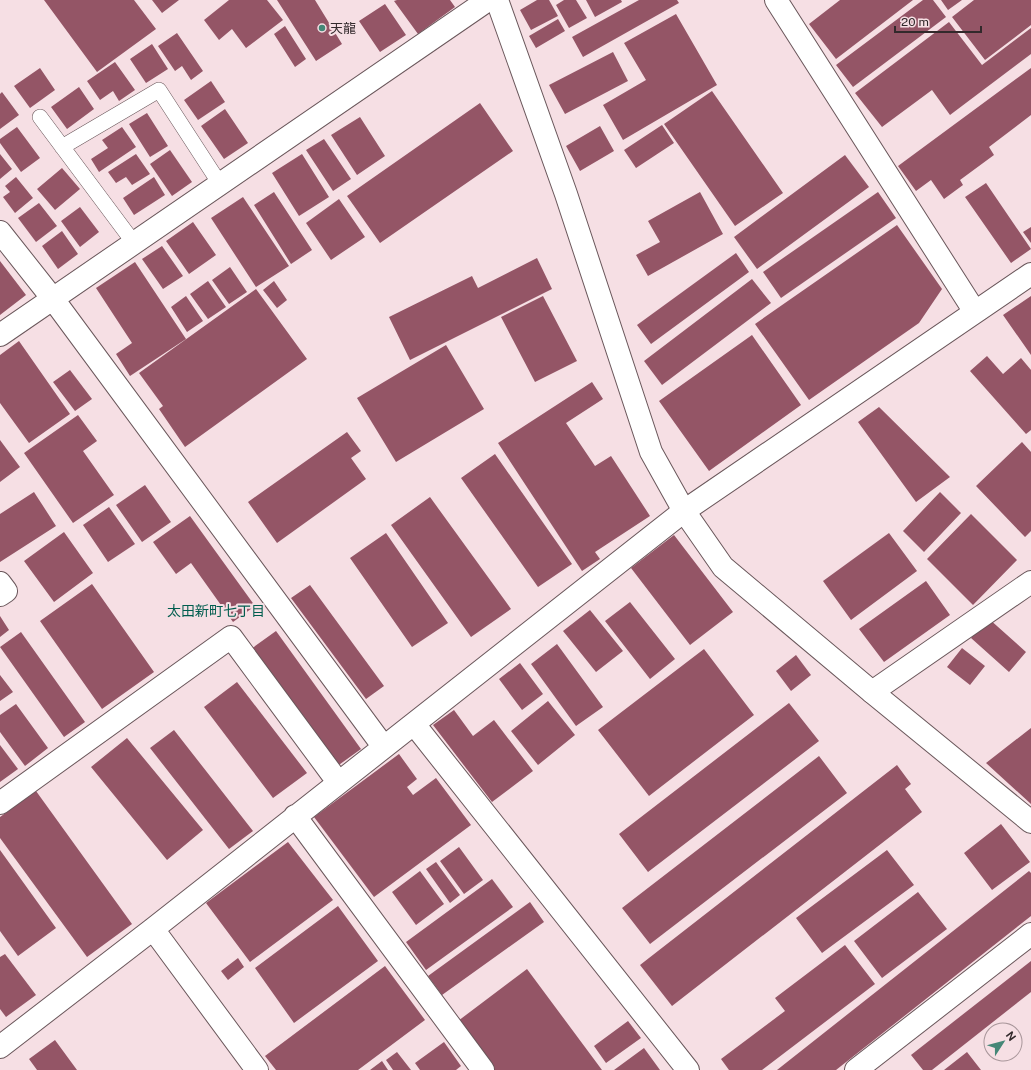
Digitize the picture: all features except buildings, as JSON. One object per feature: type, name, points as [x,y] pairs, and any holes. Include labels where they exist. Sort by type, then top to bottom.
[{"type":"street","points":[[0,335],[488,0]]},
{"type":"street","points":[[497,0],[566,194],[651,452],[684,511],[723,567],[872,692],[1031,822]]},
{"type":"street","points":[[776,0],[975,312]]},
{"type":"street","points":[[0,232],[52,299],[383,746]]},
{"type":"street","points":[[0,1047],[153,929],[383,746],[414,724],[684,511],[1031,274]]},
{"type":"street","points":[[872,692],[1031,582]]},
{"type":"street","points":[[0,583],[6,591],[0,595]]},
{"type":"street","points":[[0,803],[231,637],[338,782]]},
{"type":"street","points":[[414,724],[688,1070]]},
{"type":"street","points":[[295,816],[482,1070]]},
{"type":"street","points":[[153,929],[258,1070]]},
{"type":"street","points":[[856,1070],[1031,934]]},
{"type":"lane","points":[[62,147],[159,90],[220,184]]},
{"type":"lane","points":[[40,117],[134,243]]},
{"type":"place","name":"天龍","points":[[322,28]]},
{"type":"district","name":"太田新町七丁目","points":[[216,611]]}]
